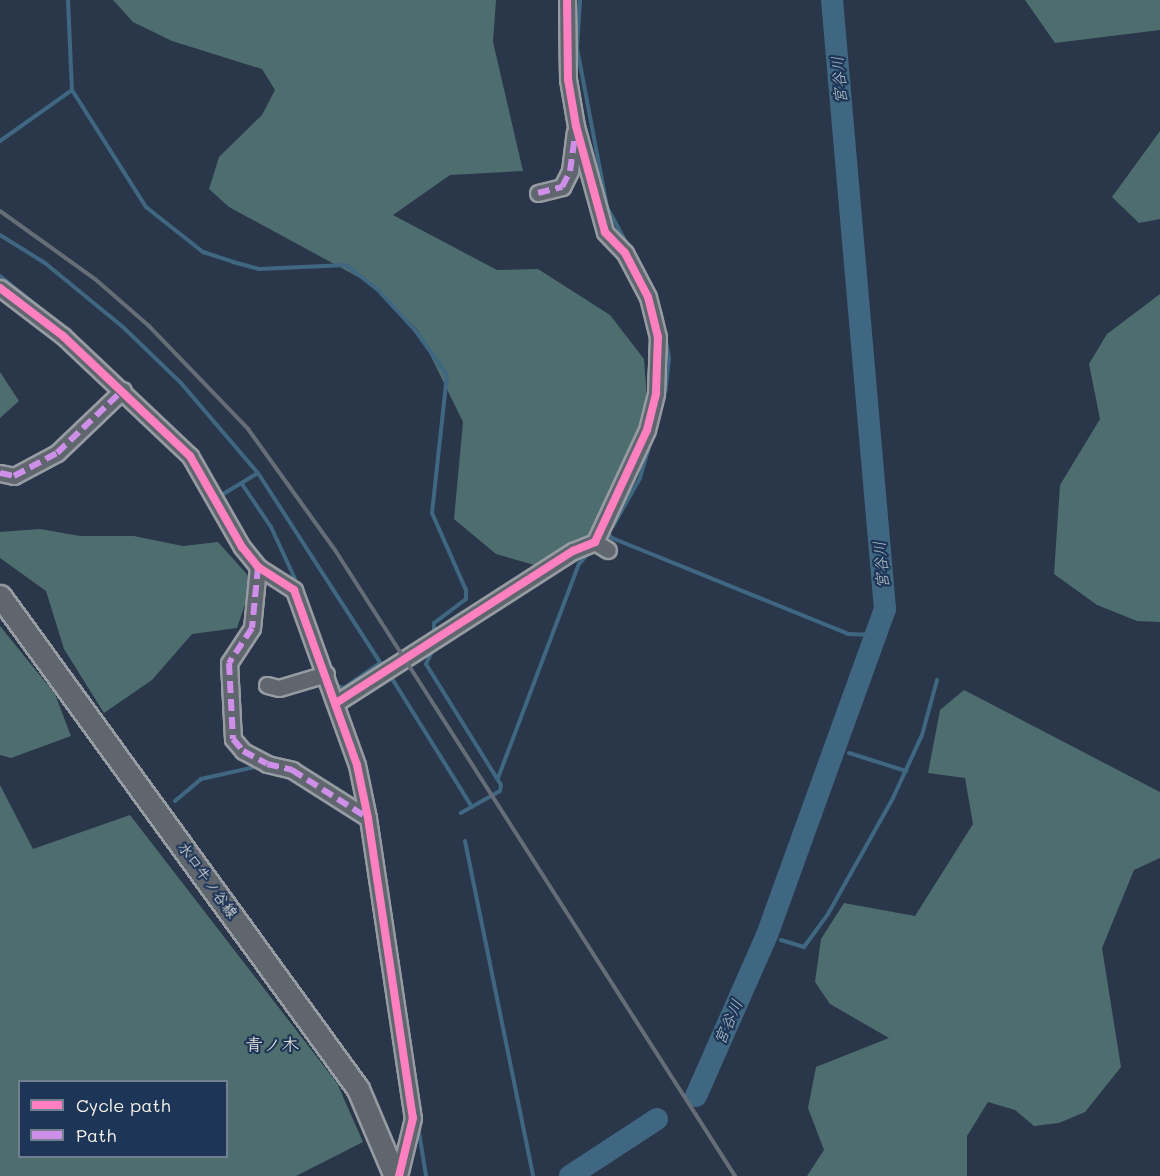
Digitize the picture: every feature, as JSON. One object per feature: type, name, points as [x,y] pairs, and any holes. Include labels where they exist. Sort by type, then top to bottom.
[{"type":"main road","name":"水口牛ノ谷線","points":[[0,596],[358,1089],[397,1176]]},
{"type":"street","points":[[336,703],[573,551],[602,546],[646,430],[656,393],[658,337],[648,297],[625,253],[605,232],[576,126],[566,49],[567,0]]},
{"type":"street","points":[[538,193],[562,187],[570,171],[576,126]]},
{"type":"street","points":[[0,288],[123,390],[190,456],[242,547],[258,567],[294,590],[336,703],[368,818],[413,1118],[397,1176]]},
{"type":"street","points":[[0,473],[14,476],[57,453],[123,390]]},
{"type":"street","points":[[258,567],[252,628],[229,663],[233,739],[243,751],[267,764],[292,770],[368,818]]},
{"type":"street","points":[[267,685],[279,688],[326,674]]},
{"type":"green space","points":[[113,0],[496,0],[493,42],[523,171],[450,175],[393,215],[497,270],[538,269],[610,315],[644,359],[648,412],[590,535],[545,568],[496,554],[454,519],[463,422],[418,330],[371,284],[229,207],[209,189],[219,157],[262,115],[275,90],[262,69],[172,41],[133,22]]},
{"type":"green space","points":[[1025,0],[1160,0],[1160,30],[1055,43]]},
{"type":"green space","points":[[1160,131],[1160,219],[1139,223],[1112,197]]},
{"type":"green space","points":[[1160,294],[1160,622],[1137,621],[1097,605],[1054,574],[1060,485],[1100,419],[1089,364],[1107,334]]},
{"type":"green space","points":[[0,372],[19,401],[0,418]]},
{"type":"green space","points":[[40,529],[80,536],[134,536],[183,546],[218,542],[253,581],[237,628],[192,634],[152,680],[104,713],[64,649],[46,591],[0,558],[0,532]]},
{"type":"green space","points":[[0,626],[55,694],[71,736],[11,758],[0,755]]},
{"type":"green space","points":[[964,690],[1160,792],[1160,858],[1134,870],[1102,948],[1121,1067],[1085,1112],[1059,1123],[1034,1126],[1015,1110],[988,1102],[967,1136],[967,1176],[807,1176],[824,1150],[808,1108],[816,1067],[889,1038],[830,1004],[815,982],[821,939],[844,903],[915,916],[973,824],[965,778],[928,773],[940,710]]},
{"type":"green space","points":[[0,785],[33,849],[130,815],[337,1083],[363,1142],[296,1176],[0,1176]]},
{"type":"waterway","points":[[68,0],[72,90],[146,207],[203,252],[233,262],[259,269],[346,265],[377,289],[415,330],[447,375],[432,513],[466,590],[466,599],[434,623],[434,634]]},
{"type":"waterway","name":"宮谷川","points":[[696,1096],[767,935],[885,609],[832,0]]},
{"type":"waterway","points":[[580,1],[577,48],[607,207],[628,246]]},
{"type":"waterway","points":[[0,141],[72,90]]},
{"type":"waterway","points":[[0,235],[45,263],[124,328],[181,383],[258,473]]},
{"type":"waterway","points":[[634,255],[661,313],[669,358],[666,389],[640,478],[613,526],[603,529],[612,538],[848,634],[875,635]]},
{"type":"waterway","points":[[0,276],[53,319]]},
{"type":"waterway","points":[[220,496],[258,473],[381,664]]},
{"type":"waterway","points":[[242,484],[271,527],[295,579]]},
{"type":"waterway","points":[[498,778],[579,564],[591,550]]},
{"type":"waterway","points":[[306,602],[319,636]]},
{"type":"waterway","points":[[434,647],[426,664],[501,785],[500,791],[461,813]]},
{"type":"waterway","points":[[336,686],[344,688],[380,663]]},
{"type":"waterway","points":[[391,677],[472,807]]},
{"type":"waterway","points":[[781,940],[804,947],[828,914],[893,798],[922,735],[937,680]]},
{"type":"waterway","points":[[849,753],[906,771]]},
{"type":"waterway","points":[[175,801],[201,779],[259,766]]},
{"type":"waterway","points":[[465,841],[533,1176]]},
{"type":"waterway","name":"宮谷川","points":[[570,1176],[657,1119]]},
{"type":"waterway","points":[[418,1126],[426,1176]]},
{"type":"railway","points":[[0,211],[95,279],[149,326],[248,429],[335,550],[735,1176]]},
{"type":"marked path","points":[[538,193],[562,187],[570,171],[575,135]]},
{"type":"marked path","points":[[0,473],[14,476],[57,453],[123,390]]},
{"type":"marked path","points":[[258,567],[252,628],[229,663],[233,739],[243,751],[267,764],[292,770],[368,818]]},
{"type":"cycle path","points":[[336,703],[573,551],[595,542],[647,430],[656,393],[658,337],[648,297],[625,253],[605,232],[576,126],[568,79],[567,0]]},
{"type":"cycle path","points":[[0,288],[63,336],[190,456],[242,547],[258,567],[294,590],[357,765],[368,818],[413,1118],[399,1176]]},
{"type":"district","name":"青ノ木","points":[[272,1044]]}]
